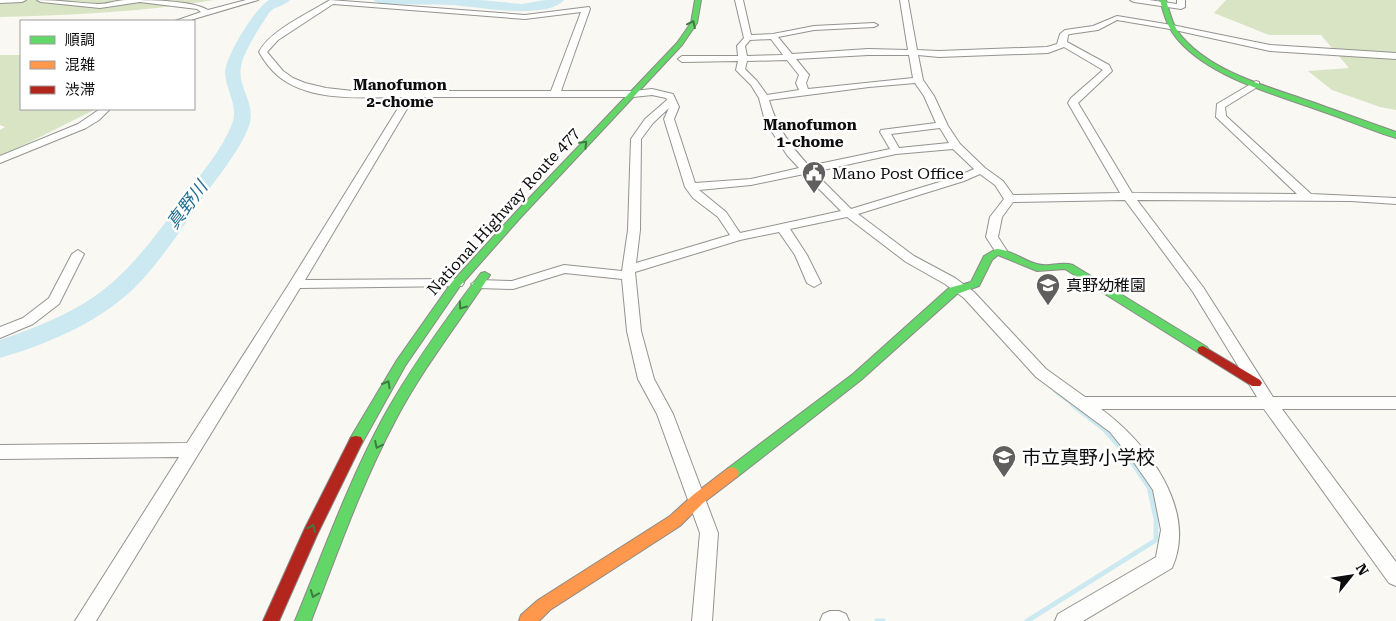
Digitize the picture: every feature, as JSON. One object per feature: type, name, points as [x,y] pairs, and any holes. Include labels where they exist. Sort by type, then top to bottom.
[{"type":"main road","name":"National Highway Route 477","points":[[271,621],[303,546],[354,442],[404,355],[457,284],[541,189],[668,57],[690,30],[696,17],[698,0]]},
{"type":"main road","points":[[1163,2],[1168,20],[1173,28],[1207,62],[1256,84],[1396,135]]},
{"type":"main road","points":[[679,62],[691,48]]},
{"type":"main road","points":[[639,105],[664,79]]},
{"type":"main road","points":[[527,621],[544,605],[675,521],[698,499],[857,377],[952,291],[962,289],[977,282],[988,257],[992,253],[1001,251],[1042,269],[1061,264],[1069,267],[1256,383]]},
{"type":"main road","name":"National Highway Route 477","points":[[303,621],[357,488],[388,422],[428,353],[478,284],[495,264]]},
{"type":"street","points":[[0,1],[22,0]]},
{"type":"street","points":[[41,0],[100,6],[140,0],[199,7],[207,13]]},
{"type":"street","points":[[182,20],[254,0]]},
{"type":"street","points":[[739,0],[748,38]]},
{"type":"street","points":[[904,0],[914,52],[915,73],[918,80],[929,96],[956,146],[981,170],[999,183],[1010,200]]},
{"type":"street","points":[[1134,0],[1163,2],[1181,7],[1181,0]]},
{"type":"street","points":[[555,94],[586,9],[525,17],[333,1],[275,38],[266,46],[263,52],[273,68],[283,77],[296,84],[323,91],[353,94],[411,94],[555,94],[633,94],[652,92],[670,96],[674,107],[669,119],[683,168],[691,188],[696,196],[722,215],[737,237]]},
{"type":"street","points":[[679,62],[868,52],[939,54],[1048,50],[1060,46],[1063,43],[1064,34],[1069,31],[1098,27],[1110,19],[1117,18],[1270,48],[1396,56]]},
{"type":"street","points":[[874,25],[814,28],[773,36],[748,38],[741,46],[743,59],[740,70],[754,83],[764,98],[770,121],[791,153],[805,170],[848,212],[910,259],[962,289],[1002,328],[1041,373],[1116,428],[1139,456],[1161,488],[1170,530],[1165,562],[1064,621]]},
{"type":"street","points":[[773,36],[804,75],[801,83],[805,93]]},
{"type":"street","points":[[1063,43],[1106,67],[1108,71],[1074,100],[1073,103],[1128,196],[1198,290],[1270,405],[1396,577]]},
{"type":"street","points":[[764,98],[869,84],[918,80]]},
{"type":"street","points":[[1256,84],[1220,106],[1221,117],[1307,197]]},
{"type":"street","points":[[85,621],[296,284],[411,94]]},
{"type":"street","points":[[671,101],[649,121],[636,139],[634,230],[629,272],[634,331],[646,380],[665,414],[710,533],[702,621]]},
{"type":"street","points":[[0,160],[82,126],[104,110]]},
{"type":"street","points":[[896,151],[885,132],[943,125]]},
{"type":"street","points":[[691,188],[751,182],[896,151],[956,146]]},
{"type":"street","points":[[478,284],[513,286],[564,269],[629,272],[737,237],[848,212],[960,179],[981,170]]},
{"type":"street","points":[[1010,200],[1128,196],[1307,197],[1396,201]]},
{"type":"street","points":[[1001,251],[992,237],[996,218],[1010,200]]},
{"type":"street","points":[[782,227],[801,255],[814,283]]},
{"type":"street","points":[[0,333],[28,321],[54,301],[78,254]]},
{"type":"street","points":[[296,284],[457,284]]},
{"type":"street","points":[[1081,403],[1396,404]]},
{"type":"street","points":[[0,452],[191,450]]},
{"type":"street","points":[[830,621],[838,621]]},
{"type":"green space","points":[[0,0],[214,0],[107,12],[0,17]]},
{"type":"green space","points":[[1226,0],[1396,0],[1396,110],[1380,107],[1332,90],[1308,71],[1349,68],[1321,35],[1269,35],[1214,13]]},
{"type":"green space","points":[[0,55],[20,55],[20,110],[94,110],[0,157],[0,130],[5,127],[0,125]]},
{"type":"waterway","name":"真野川","points":[[0,349],[56,327],[97,306],[132,277],[153,253],[216,165],[240,126],[243,111],[233,75],[233,67],[263,11],[272,4],[283,0]]},
{"type":"waterway","name":"真野川","points":[[380,0],[451,1],[522,8],[534,7],[557,0]]},
{"type":"waterway","points":[[1055,391],[1075,406]]},
{"type":"waterway","points":[[1027,621],[1156,540],[1156,519],[1149,487],[1128,456],[1104,429],[1073,405]]},
{"type":"waterway","points":[[877,621],[883,621]]},
{"type":"traffic: fast","points":[[356,441],[401,363],[456,284],[519,214],[680,44],[694,23],[698,0]]},
{"type":"traffic: fast","points":[[1163,0],[1169,21],[1181,39],[1198,55],[1218,68],[1264,87],[1396,135]]},
{"type":"traffic: fast","points":[[732,473],[857,377],[953,291],[975,284],[988,258],[996,252],[1007,254],[1037,268],[1069,267],[1203,350]]},
{"type":"traffic: fast","points":[[303,621],[353,495],[388,421],[422,364],[485,275]]},
{"type":"traffic: slow","points":[[527,621],[544,605],[675,521],[698,499],[732,473]]},
{"type":"traffic: jam","points":[[1203,350],[1256,383]]},
{"type":"traffic: jam","points":[[271,621],[310,533],[356,441]]},
{"type":"place","name":"Mano Post Office","points":[[814,194]]},
{"type":"place","name":"真野幼稚園","points":[[1048,306]]},
{"type":"place","name":"市立真野小学校","points":[[1004,478]]},
{"type":"district","name":"Manofumon 2-chome","points":[[400,94]]},
{"type":"district","name":"Manofumon 1-chome","points":[[810,134]]}]
